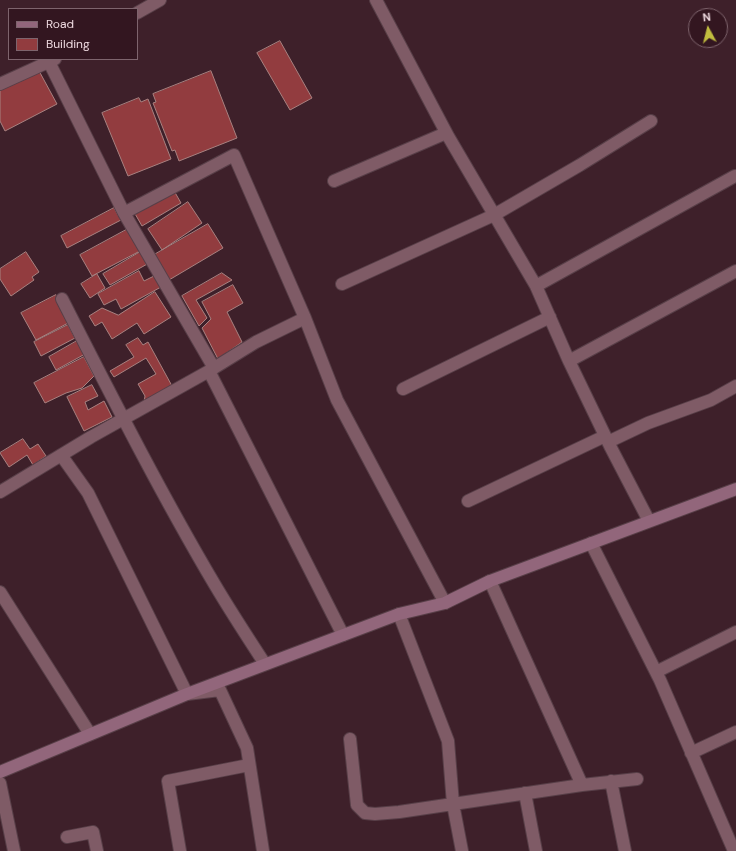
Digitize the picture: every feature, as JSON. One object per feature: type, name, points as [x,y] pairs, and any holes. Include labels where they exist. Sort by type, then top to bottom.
[{"type":"street","points":[[138,12],[160,0]]},
{"type":"street","points":[[376,0],[446,133],[536,286],[569,361],[649,521]]},
{"type":"street","points":[[0,84],[52,61],[124,213],[212,370],[343,635]]},
{"type":"street","points":[[342,284],[494,215],[580,165],[651,121]]},
{"type":"street","points":[[334,181],[446,133]]},
{"type":"street","points":[[124,213],[234,155],[305,318],[337,400],[445,603]]},
{"type":"street","points":[[536,286],[735,176]]},
{"type":"street","points":[[569,361],[736,271]]},
{"type":"street","points":[[62,299],[123,419],[215,584],[265,664]]},
{"type":"street","points":[[403,389],[550,317]]},
{"type":"street","points":[[0,492],[123,419],[212,370],[256,342],[305,318]]},
{"type":"street","points":[[468,501],[607,439],[711,400],[736,386]]},
{"type":"street","points":[[61,455],[88,493],[187,694]]},
{"type":"street","points":[[0,772],[187,694],[265,664],[398,614],[445,603],[490,581],[736,490]]},
{"type":"street","points":[[591,543],[656,672],[691,753],[731,829],[734,851]]},
{"type":"street","points":[[490,581],[582,785]]},
{"type":"street","points":[[0,592],[90,734]]},
{"type":"street","points":[[398,614],[448,741],[453,804],[462,851]]},
{"type":"street","points":[[656,672],[736,632]]},
{"type":"street","points":[[187,694],[220,690],[247,748],[263,851]]},
{"type":"street","points":[[691,753],[736,732]]},
{"type":"street","points":[[350,739],[357,805],[365,813],[375,814],[399,812],[582,785],[637,779]]},
{"type":"street","points":[[180,851],[168,780],[249,765]]},
{"type":"street","points":[[611,781],[625,851]]},
{"type":"street","points":[[0,783],[14,851]]},
{"type":"street","points":[[525,793],[536,851]]},
{"type":"street","points":[[67,837],[93,832],[96,851]]},
{"type":"building","points":[[280,41],[312,98],[290,110],[257,53]]},
{"type":"building","points":[[38,69],[57,104],[5,131],[0,121],[0,89]]},
{"type":"building","points":[[211,71],[237,138],[179,161],[175,150],[172,151],[153,103],[156,102],[153,94]]},
{"type":"building","points":[[139,98],[141,102],[148,99],[171,159],[128,176],[102,113]]},
{"type":"building","points":[[173,189],[181,203],[142,226],[134,212]]},
{"type":"building","points":[[188,202],[202,223],[162,250],[148,229]]},
{"type":"building","points":[[114,208],[121,220],[67,248],[61,236]]},
{"type":"building","points":[[208,224],[223,248],[169,280],[154,255]]},
{"type":"building","points":[[128,229],[140,251],[92,276],[80,255]]},
{"type":"building","points":[[142,251],[149,263],[110,285],[103,274]]},
{"type":"building","points":[[26,252],[39,272],[32,277],[34,280],[11,296],[0,279],[0,269]]},
{"type":"building","points":[[139,271],[144,281],[154,276],[161,287],[121,309],[116,299],[104,305],[98,294]]},
{"type":"building","points":[[222,273],[232,280],[196,300],[207,318],[199,326],[182,296]]},
{"type":"building","points":[[97,274],[105,288],[90,298],[81,284]]},
{"type":"building","points":[[233,285],[243,303],[227,312],[242,342],[218,359],[202,328],[211,319],[202,302]]},
{"type":"building","points":[[155,292],[171,317],[144,334],[137,323],[112,339],[102,322],[95,326],[89,316],[102,308],[118,315]]},
{"type":"building","points":[[56,295],[70,322],[36,340],[21,313]]},
{"type":"building","points":[[68,325],[75,338],[41,356],[34,342]]},
{"type":"building","points":[[138,338],[143,345],[148,342],[172,386],[144,402],[145,396],[138,384],[156,374],[146,358],[114,377],[110,371],[134,357],[126,345]]},
{"type":"building","points":[[77,341],[85,354],[56,370],[49,357]]},
{"type":"building","points":[[84,357],[94,376],[82,388],[66,393],[45,403],[34,383]]},
{"type":"building","points":[[92,385],[98,396],[85,402],[88,410],[104,401],[112,417],[84,431],[67,397]]},
{"type":"building","points":[[23,439],[30,449],[38,444],[46,456],[33,465],[27,455],[9,467],[0,453]]}]
